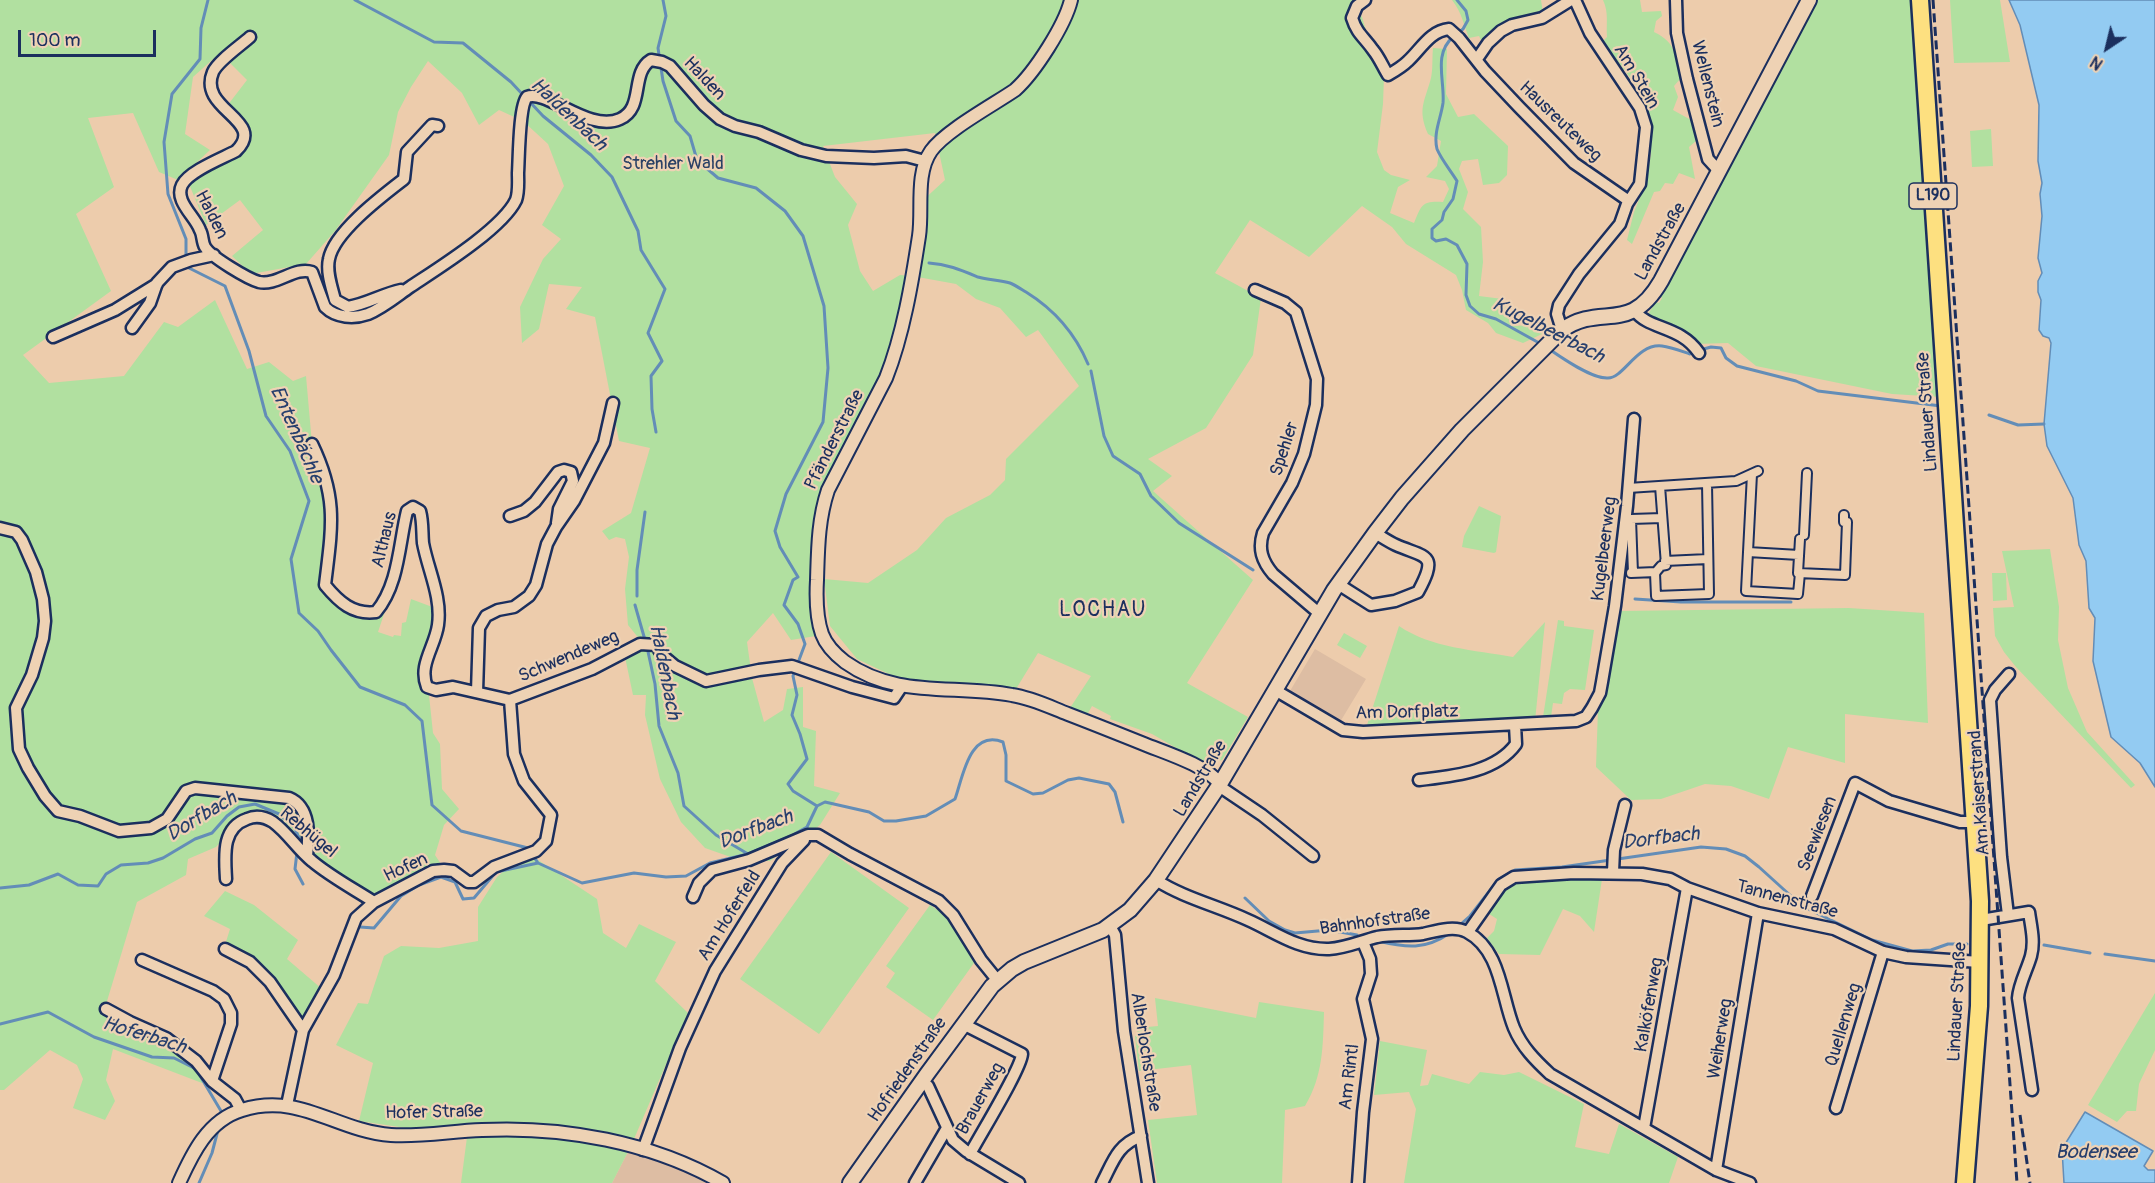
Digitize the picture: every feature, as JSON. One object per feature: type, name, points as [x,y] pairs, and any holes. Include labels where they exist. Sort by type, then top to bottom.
[{"type":"main road","name":"Landstraße","points":[[1053,951],[1083,940],[1110,926],[1130,910],[1156,880],[1220,784],[1338,584],[1409,490],[1462,430],[1562,330],[1581,320],[1621,316],[1635,311],[1656,290],[1809,0]]},
{"type":"main road","name":"Lindauer Straße","points":[[1920,0],[1981,920],[1979,1006],[1965,1183]]},
{"type":"main road","name":"Hofriedenstraße","points":[[850,1183],[963,1024],[998,981],[1024,962],[1053,951]]},
{"type":"street","points":[[925,161],[935,146],[947,135],[1025,81],[1064,19],[1071,0]]},
{"type":"street","name":"Hausreuteweg","points":[[1365,0],[1357,6],[1352,18],[1360,36],[1373,49],[1388,75],[1405,64],[1422,45],[1446,29],[1456,35],[1512,100],[1574,163],[1629,201]]},
{"type":"street","points":[[1477,59],[1488,43],[1501,31],[1512,25],[1542,18],[1573,0]]},
{"type":"street","name":"Am Stein","points":[[1562,330],[1557,314],[1559,304],[1579,274],[1620,224],[1629,201],[1642,179],[1642,150],[1646,133],[1645,120],[1632,95],[1590,33],[1573,0]]},
{"type":"street","name":"Wellenstein","points":[[1676,0],[1677,33],[1687,79],[1708,159],[1719,171]]},
{"type":"street","name":"Halden","points":[[250,37],[213,70],[210,87],[215,100],[242,125],[246,136],[243,145],[194,173],[184,182],[181,199],[200,229],[205,248],[214,255],[248,278],[262,282],[308,271],[315,275],[325,307],[342,316],[369,314],[476,240],[503,217],[516,200],[520,123],[528,98],[538,96],[582,117],[615,121],[625,116],[634,106],[641,72],[648,62],[656,60],[670,66],[704,105],[720,119],[801,150],[826,156],[874,158],[906,156],[925,161]]},
{"type":"street","name":"Halden","points":[[407,289],[387,293],[365,304],[348,308],[335,300],[328,260],[338,237],[382,195],[404,179],[407,152],[432,125],[438,126]]},
{"type":"street","name":"Pfänderstraße","points":[[925,161],[922,173],[920,233],[893,360],[828,490],[822,507],[819,527],[817,612],[822,635],[839,657],[857,670],[877,680],[903,686],[1001,693],[1032,699],[1177,757],[1210,774],[1220,784]]},
{"type":"street","name":"Halden","points":[[53,337],[115,310],[157,283],[172,267],[186,261],[214,255]]},
{"type":"street","name":"Halden","points":[[132,328],[150,303],[157,283]]},
{"type":"street","name":"Spehler","points":[[1255,290],[1285,303],[1296,312],[1317,379],[1316,405],[1304,454],[1292,483],[1263,533],[1261,554],[1273,574],[1320,614]]},
{"type":"street","points":[[1635,311],[1641,317],[1683,336],[1696,349]]},
{"type":"street","points":[[477,692],[479,628],[486,616],[498,610],[514,607],[529,596],[536,585],[548,544],[556,527],[574,501],[604,443],[613,403]]},
{"type":"street","name":"Kugelbeerweg","points":[[1602,682],[1628,574],[1628,488],[1634,419]]},
{"type":"street","name":"Althaus","points":[[312,444],[324,469],[333,525],[325,585],[348,608],[368,613],[376,612],[388,594],[406,511],[413,507],[420,511],[423,522],[423,543],[438,608],[438,626],[425,664],[423,678],[427,687],[436,690],[453,687],[510,700]]},
{"type":"street","points":[[510,516],[524,511],[536,502],[558,472],[564,470],[572,472],[573,481],[559,510],[556,527]]},
{"type":"street","points":[[1628,488],[1736,481],[1755,472],[1746,591],[1798,594],[1799,555],[1807,473]]},
{"type":"street","points":[[1660,486],[1666,565],[1660,566],[1656,572],[1656,596],[1709,594],[1707,484]]},
{"type":"street","points":[[1800,573],[1845,575],[1848,522],[1844,522],[1844,515]]},
{"type":"street","points":[[1656,572],[1628,574],[1632,519],[1662,518]]},
{"type":"street","points":[[0,528],[16,532],[22,540],[36,572],[43,599],[45,621],[43,638],[32,675],[16,708],[19,748],[45,796],[58,811],[80,816],[119,831],[151,828],[167,819],[186,791],[195,788],[289,798],[300,805],[305,815],[309,841],[301,850]]},
{"type":"street","points":[[1338,584],[1371,605],[1395,601],[1418,592],[1426,576],[1427,558],[1394,545],[1375,533]]},
{"type":"street","points":[[1748,552],[1799,555]]},
{"type":"street","points":[[1665,561],[1708,559]]},
{"type":"street","name":"Schwendeweg","points":[[510,700],[592,669],[640,644],[656,645],[663,656],[675,666],[706,681],[759,669],[796,668],[894,698],[903,686]]},
{"type":"street","name":"Am Kaiserstrand","points":[[2008,915],[2001,857],[1990,700],[1995,690],[2009,674]]},
{"type":"street","name":"Am Dorfplatz","points":[[1275,690],[1343,730],[1374,732],[1576,721],[1586,717],[1596,700],[1602,682]]},
{"type":"street","name":"Hofen","points":[[287,1105],[303,1030],[334,975],[356,918],[374,902],[433,872],[453,871],[468,882],[474,882],[494,867],[531,853],[546,841],[551,814],[524,781],[514,754],[510,700]]},
{"type":"street","points":[[1419,780],[1450,776],[1498,762],[1516,744],[1515,725]]},
{"type":"street","name":"Seewiesen","points":[[1812,896],[1855,783],[1889,801],[1960,822],[1975,822]]},
{"type":"street","points":[[1220,784],[1222,788],[1262,815],[1313,856]]},
{"type":"street","points":[[1613,865],[1614,850],[1625,805]]},
{"type":"street","name":"Rebhügel","points":[[226,879],[225,850],[229,833],[243,820],[254,816],[272,821],[301,850],[374,902]]},
{"type":"street","points":[[808,835],[818,835],[939,901],[953,915],[981,960],[998,981]]},
{"type":"street","name":"Am Hoferfeld","points":[[693,897],[699,883],[712,870],[749,860],[808,835]]},
{"type":"street","name":"Am Hoferfeld","points":[[643,1150],[680,1048],[715,971],[782,863],[808,835]]},
{"type":"street","name":"Tannenstraße","points":[[1468,932],[1501,885],[1514,877],[1613,865],[1657,876],[1758,913],[1834,929],[1883,952],[1906,957],[1980,962]]},
{"type":"street","name":"Bahnhofstraße","points":[[1156,880],[1248,920],[1292,943],[1326,949],[1396,934],[1420,934],[1451,929],[1468,932]]},
{"type":"street","name":"Kalköfenweg","points":[[1644,1128],[1687,888]]},
{"type":"street","points":[[1981,920],[2029,912],[2033,944],[2018,998],[2032,1090]]},
{"type":"street","name":"Weiherweg","points":[[1716,1170],[1758,913]]},
{"type":"street","name":"Alberlochstraße","points":[[1110,926],[1114,932],[1124,1031],[1148,1183]]},
{"type":"street","points":[[1468,932],[1479,940],[1491,957],[1514,1027],[1530,1054],[1550,1074],[1716,1170],[1750,1183]]},
{"type":"street","name":"Am Rintl","points":[[1358,1183],[1363,1112],[1372,1039],[1364,999],[1371,974],[1370,959],[1363,942]]},
{"type":"street","points":[[225,949],[250,962],[270,982],[303,1030]]},
{"type":"street","name":"Quellenweg","points":[[1836,1108],[1883,952]]},
{"type":"street","points":[[142,960],[213,991],[224,999],[231,1012],[231,1023],[212,1081]]},
{"type":"street","points":[[105,1009],[166,1038],[196,1061],[212,1081],[236,1099],[241,1110]]},
{"type":"street","name":"Brauerweg","points":[[963,1024],[1022,1054],[1022,1058],[970,1154]]},
{"type":"street","points":[[922,1081],[928,1086],[953,1140],[970,1154],[1019,1183]]},
{"type":"street","name":"Hofer Straße","points":[[179,1183],[198,1144],[218,1125],[241,1110],[267,1105],[287,1105],[350,1126],[392,1135],[483,1130],[531,1130],[573,1134],[643,1150],[673,1160],[723,1183]]},
{"type":"street","points":[[915,1183],[947,1128]]},
{"type":"street","points":[[1102,1183],[1120,1148],[1142,1136]]},
{"type":"shaded area","points":[[1315,649],[1366,679],[1340,722],[1290,691]]},
{"type":"shaded area","points":[[631,1146],[723,1183],[612,1183]]},
{"type":"green space","name":"Strehler Wald","points":[[0,0],[1362,0],[1355,6],[1362,17],[1384,76],[1377,152],[1384,170],[1391,175],[1410,180],[1398,187],[1390,213],[1414,223],[1424,205],[1431,202],[1443,202],[1449,189],[1445,181],[1426,177],[1437,166],[1441,141],[1428,134],[1423,118],[1425,99],[1432,75],[1433,48],[1447,49],[1446,94],[1458,117],[1474,114],[1508,146],[1507,175],[1499,183],[1483,185],[1478,159],[1462,161],[1459,169],[1468,192],[1463,209],[1481,227],[1483,262],[1479,296],[1503,299],[1511,326],[1536,325],[1542,334],[1523,343],[1496,333],[1488,323],[1466,310],[1456,275],[1406,244],[1392,227],[1362,206],[1309,257],[1250,220],[1215,273],[1261,298],[1253,355],[1206,428],[1148,459],[1172,476],[1153,491],[1253,580],[1187,683],[1248,717],[1222,760],[1206,765],[1152,734],[1110,719],[1111,716],[1092,706],[1087,715],[1070,708],[1091,676],[1038,653],[1016,689],[912,680],[891,675],[857,659],[830,626],[824,579],[868,583],[917,550],[946,518],[990,495],[1005,480],[1006,459],[1079,386],[1038,330],[1026,337],[1000,308],[976,299],[956,284],[912,276],[893,360],[822,507],[822,635],[791,640],[773,613],[747,642],[752,678],[764,722],[783,710],[787,689],[803,687],[803,727],[816,731],[814,786],[840,793],[820,825],[770,861],[739,860],[705,848],[681,822],[660,779],[645,715],[646,695],[633,695],[625,657],[645,646],[628,625],[625,589],[629,557],[625,539],[616,537],[609,540],[602,531],[631,513],[650,448],[619,441],[595,317],[566,309],[582,287],[549,284],[539,329],[522,343],[520,307],[543,259],[561,239],[542,225],[564,186],[548,144],[523,121],[499,110],[479,125],[462,93],[428,61],[398,112],[389,155],[335,231],[306,264],[251,274],[232,256],[263,230],[240,200],[206,225],[189,184],[249,147],[249,129],[227,106],[247,80],[220,53],[193,77],[185,134],[210,150],[178,180],[159,172],[133,113],[88,118],[114,187],[76,214],[111,291],[23,355],[49,383],[124,376],[164,322],[178,327],[215,300],[247,369],[269,362],[293,381],[306,376],[312,444],[330,495],[325,585],[335,597],[367,613],[388,602],[378,632],[393,637],[394,635],[401,636],[402,623],[406,622],[411,599],[435,608],[418,684],[429,695],[433,733],[440,744],[442,789],[459,809],[444,825],[435,855],[441,864],[376,898],[307,856],[264,818],[234,827],[216,847],[188,859],[186,875],[137,902],[104,1011],[166,1039],[206,1076],[202,1083],[113,1049],[106,1080],[115,1101],[105,1120],[73,1108],[83,1079],[77,1065],[50,1050],[4,1090],[0,1090]],"holes":[[[935,133],[945,180],[921,202],[912,276],[900,275],[873,291],[860,271],[848,225],[857,204],[835,177],[823,146]]]},
{"type":"green space","points":[[1452,0],[1541,0],[1543,13],[1484,46],[1479,36],[1469,38]]},
{"type":"green space","points":[[1603,0],[1640,0],[1642,12],[1661,11],[1662,16],[1656,21],[1654,32],[1662,36],[1674,51],[1681,78],[1674,86],[1678,97],[1673,110],[1691,120],[1696,141],[1689,147],[1695,179],[1679,173],[1673,184],[1665,183],[1660,191],[1654,192],[1632,244],[1627,240],[1634,212],[1646,183],[1651,154],[1648,117],[1640,90],[1602,42],[1607,37],[1607,14]]},
{"type":"green space","points":[[1815,0],[1914,0],[1941,397],[1892,394],[1756,366],[1728,343],[1696,344],[1651,319],[1648,314],[1656,302],[1659,303],[1662,298],[1658,295]]},
{"type":"green space","points":[[1950,0],[2000,0],[2010,62],[1954,63]]},
{"type":"green space","points":[[1991,129],[1993,166],[1972,167],[1970,131]]},
{"type":"green space","points":[[1479,506],[1501,516],[1494,553],[1462,547],[1464,536]]},
{"type":"green space","points":[[2050,549],[2059,607],[2058,640],[2068,688],[2087,732],[2135,785],[2131,788],[2016,667],[1995,636],[1993,608],[2014,607],[2002,551]]},
{"type":"green space","points":[[1992,573],[2006,573],[2007,600],[1993,601]]},
{"type":"green space","points":[[1849,608],[1924,613],[1928,723],[1845,714],[1845,763],[1788,747],[1769,799],[1731,786],[1705,784],[1661,799],[1631,800],[1596,767],[1598,710],[1607,685],[1620,611]]},
{"type":"green space","points":[[1558,620],[1564,621],[1564,626],[1594,630],[1585,690],[1570,689],[1564,693],[1562,704],[1553,703],[1551,717],[1543,717]]},
{"type":"green space","points":[[1545,622],[1535,721],[1367,725],[1399,626],[1439,644],[1513,657]]},
{"type":"green space","points":[[1344,633],[1367,646],[1360,658],[1337,645]]},
{"type":"green space","points":[[526,852],[597,899],[603,933],[626,948],[639,924],[676,942],[655,981],[688,1013],[631,1146],[612,1183],[461,1183],[467,1137],[359,1121],[373,1063],[336,1045],[358,1003],[368,1004],[384,956],[401,946],[439,948],[478,941],[478,907],[497,877]]},
{"type":"green space","points":[[831,852],[909,908],[819,1034],[740,979]]},
{"type":"green space","points":[[1535,879],[1602,879],[1594,932],[1580,916],[1563,909],[1540,955],[1499,954],[1487,938],[1494,931],[1497,919],[1486,912],[1504,886]]},
{"type":"green space","points":[[225,891],[254,905],[298,940],[287,959],[322,989],[302,1021],[256,962],[225,945],[230,929],[204,916]]},
{"type":"green space","points":[[930,905],[948,917],[974,963],[933,1020],[886,987],[895,973],[886,966]]},
{"type":"green space","points":[[2155,993],[2155,1050],[2139,1084],[2136,1111],[2127,1111],[2117,1122],[2088,1105]]},
{"type":"green space","points":[[1155,998],[1256,1018],[1259,1002],[1324,1012],[1321,1060],[1311,1095],[1305,1106],[1285,1110],[1282,1183],[1157,1183],[1148,1120],[1197,1115],[1191,1065],[1139,1071],[1135,1036],[1138,1035],[1137,1028],[1158,1026]]},
{"type":"green space","points":[[1380,1041],[1427,1050],[1420,1086],[1428,1085],[1432,1074],[1469,1084],[1480,1072],[1504,1075],[1519,1072],[1584,1104],[1575,1147],[1609,1154],[1619,1124],[1678,1157],[1669,1183],[1404,1183],[1416,1109],[1409,1092],[1374,1095]]},
{"type":"water","points":[[2009,0],[2155,0],[2155,787],[2140,763],[2111,737],[2093,661],[2095,618],[2089,608],[2086,561],[2079,545],[2073,498],[2047,446],[2044,424],[2051,343],[2049,338],[2043,336],[2039,330],[2041,300],[2038,281],[2042,273],[2038,258],[2042,183],[2038,161],[2039,105],[2020,25]]},
{"type":"water","name":"Bodensee","points":[[2085,1112],[2153,1151],[2144,1166],[2148,1170],[2155,1170],[2155,1183],[2064,1183],[2062,1149]]},
{"type":"waterway","name":"Entenbächle","points":[[186,259],[186,239],[168,194],[164,142],[172,94],[200,59],[201,28],[208,0]]},
{"type":"waterway","name":"Haldenbach","points":[[355,0],[434,42],[463,43],[511,82],[524,96]]},
{"type":"waterway","points":[[663,0],[666,16],[658,48],[663,81],[676,121],[690,136],[697,160],[718,178],[756,188],[785,211],[803,236],[824,306],[828,368],[823,422],[786,494],[775,531],[780,547],[798,577],[793,580],[784,605],[798,624],[805,644],[793,676],[797,695],[792,715],[807,759],[788,784],[793,791],[817,806]]},
{"type":"waterway","name":"Kugelbeerbach","points":[[1457,0],[1466,11],[1468,20],[1458,33]]},
{"type":"waterway","name":"Kugelbeerbach","points":[[1453,37],[1443,51],[1441,68],[1443,103],[1436,143],[1439,153],[1457,181],[1453,199],[1444,212],[1442,220],[1432,229],[1432,238],[1436,241],[1446,239],[1457,245],[1467,264],[1466,295],[1470,306],[1479,314],[1496,319],[1541,344]]},
{"type":"waterway","name":"Haldenbach","points":[[529,101],[543,116],[591,155],[612,177],[638,231],[641,250],[665,289],[648,333],[662,361],[651,376],[652,409],[656,432]]},
{"type":"waterway","points":[[929,263],[948,266],[982,278],[1010,283],[1026,292],[1046,306],[1063,323],[1077,342],[1088,364]]},
{"type":"waterway","name":"Entenbächle","points":[[188,265],[189,268],[225,286],[249,351],[266,416],[290,451],[309,501],[291,559],[299,613],[318,631],[360,687],[405,705],[422,721],[432,805],[461,831],[528,848],[538,863]]},
{"type":"waterway","name":"Kugelbeerbach","points":[[1549,349],[1586,372],[1608,378],[1620,373],[1638,355],[1653,347],[1662,346],[1690,354],[1694,352]]},
{"type":"waterway","name":"Kugelbeerbach","points":[[1700,350],[1711,347],[1721,348],[1726,358],[1737,366],[1796,381],[1818,391],[1941,406]]},
{"type":"waterway","points":[[1091,371],[1104,436],[1113,456],[1140,474],[1151,496],[1179,523],[1253,570]]},
{"type":"waterway","points":[[1989,415],[2018,425],[2044,424]]},
{"type":"waterway","name":"Haldenbach","points":[[637,596],[637,570],[645,512]]},
{"type":"waterway","points":[[1635,599],[1681,602],[1791,602]]},
{"type":"waterway","name":"Haldenbach","points":[[635,605],[645,640]]},
{"type":"waterway","name":"Haldenbach","points":[[647,647],[655,684],[659,726],[678,773],[684,806],[716,835],[748,854]]},
{"type":"waterway","name":"Dorfbach","points":[[360,927],[374,928],[401,896],[419,885],[441,877],[455,882],[463,899],[474,898],[496,872],[538,863],[582,883],[634,873],[666,877],[686,876],[710,863],[748,854],[791,836],[807,827],[817,806],[825,802],[869,812],[884,821],[926,816],[955,799],[969,757],[982,742],[992,740],[1003,742],[1006,755],[1006,781],[1033,794],[1043,793],[1068,780],[1079,778],[1109,784],[1115,792],[1123,822]]},
{"type":"waterway","name":"Dorfbach","points":[[0,888],[29,885],[58,874],[78,885],[98,886],[106,874],[121,865],[148,863],[163,858],[195,839],[212,833],[227,816],[239,807],[255,804],[279,814],[294,827],[301,842],[300,846]]},
{"type":"waterway","name":"Dorfbach","points":[[1461,924],[1499,879],[1515,870],[1562,867],[1701,847],[1726,849],[1745,856],[1802,906],[1872,940],[1912,951],[1931,950],[1948,944],[1967,944]]},
{"type":"waterway","name":"Dorfbach","points":[[297,852],[295,869],[303,884]]},
{"type":"waterway","name":"Dorfbach","points":[[1245,898],[1269,921],[1285,930],[1295,933],[1329,930],[1357,935]]},
{"type":"waterway","name":"Dorfbach","points":[[1378,941],[1416,946],[1441,939],[1450,933]]},
{"type":"waterway","name":"Dorfbach","points":[[2044,945],[2090,953]]},
{"type":"waterway","name":"Dorfbach","points":[[2105,954],[2155,961]]},
{"type":"waterway","name":"Hoferbach","points":[[0,1024],[48,1012],[94,1037],[152,1057],[174,1058],[196,1069],[221,1111],[220,1118]]},
{"type":"waterway","name":"Hoferbach","points":[[199,1183],[212,1153],[218,1130]]},
{"type":"railway","points":[[1933,0],[2017,1183]]},
{"type":"railway","points":[[2020,1115],[2030,1183]]},
{"type":"district","name":"LOCHAU","points":[[1103,611]]}]
